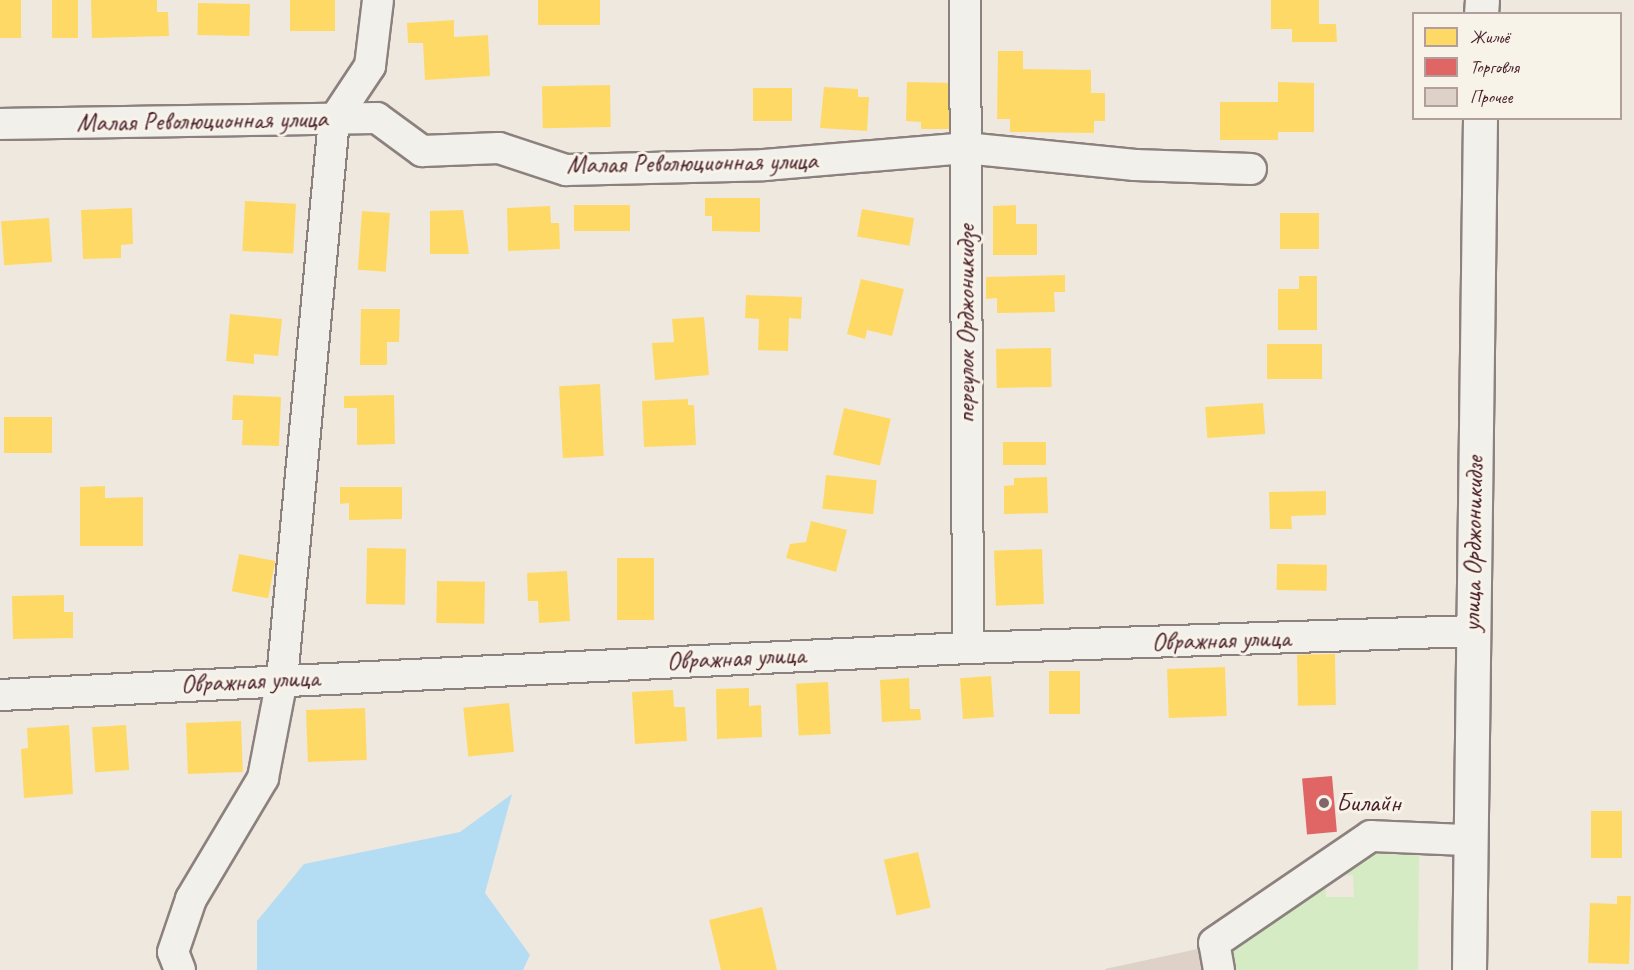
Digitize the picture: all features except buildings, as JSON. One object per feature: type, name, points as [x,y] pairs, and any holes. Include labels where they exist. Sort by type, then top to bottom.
[{"type":"main road","name":"улица Орджоникидзе","points":[[1469,970],[1468,840],[1480,120]]},
{"type":"street","points":[[180,970],[173,952],[191,899],[263,778],[282,679],[334,120],[370,66],[378,0]]},
{"type":"street","name":"переулок Орджоникидзе","points":[[965,0],[968,648]]},
{"type":"street","name":"Малая Революционная улица","points":[[0,124],[377,118],[422,151],[499,148],[566,170],[764,165],[965,148],[1136,165],[1251,169]]},
{"type":"street","name":"Овражная улица","points":[[0,695],[282,679],[968,648],[1472,631]]},
{"type":"street","points":[[1219,970],[1214,943],[1371,836],[1468,840]]},
{"type":"green space","points":[[1385,848],[1419,854],[1418,970],[1230,970],[1230,949],[1325,875],[1326,897],[1354,897],[1353,875],[1337,876],[1359,855]]},
{"type":"water","points":[[512,794],[485,893],[530,955],[523,970],[257,970],[257,921],[304,864],[460,832]]},
{"type":"place","name":"Билайн","points":[[1324,803]]}]
